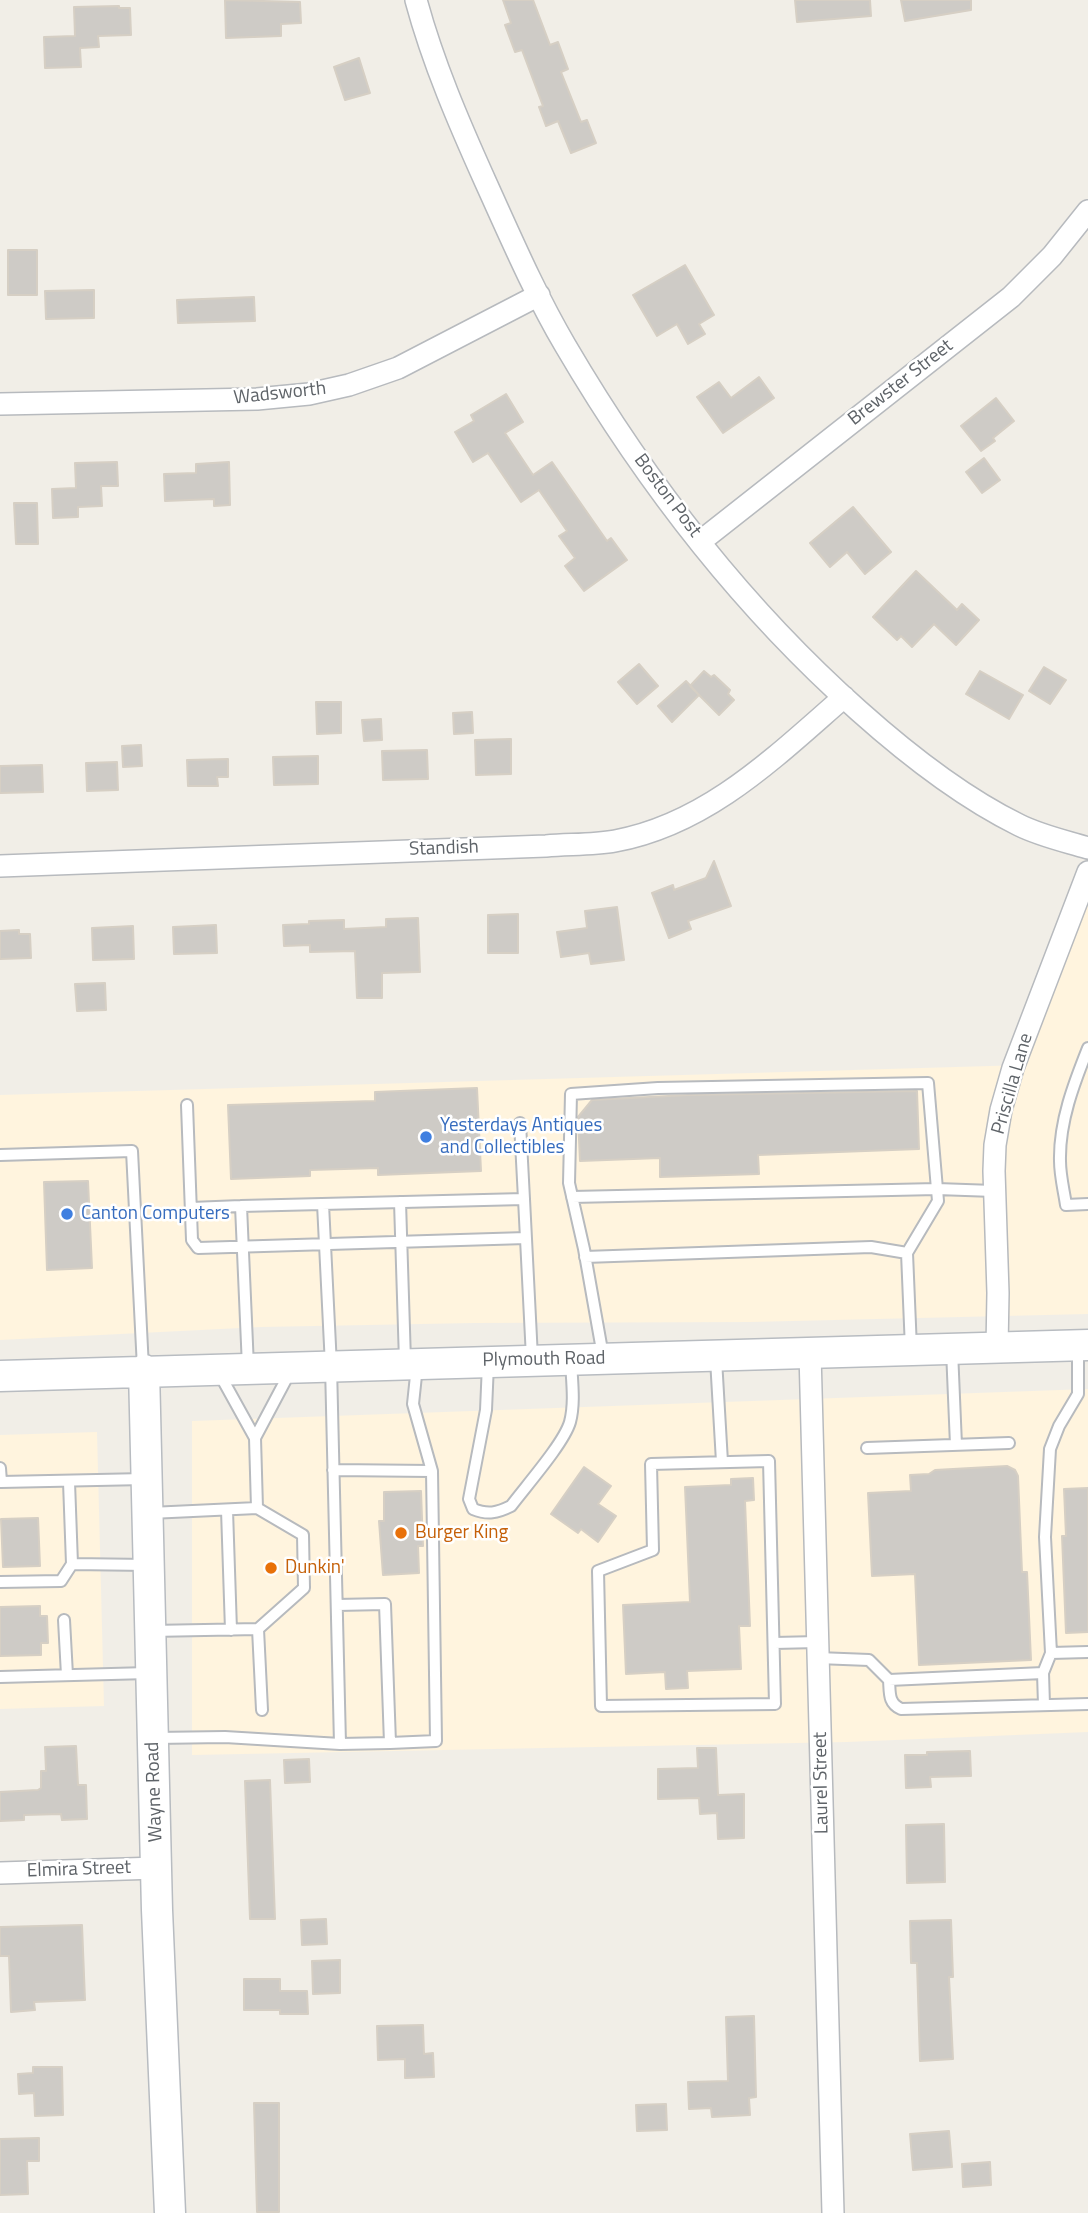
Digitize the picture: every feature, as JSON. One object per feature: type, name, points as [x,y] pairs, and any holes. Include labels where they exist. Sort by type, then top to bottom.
[{"type":"main road","name":"Plymouth Road","points":[[0,1376],[1083,1345]]},
{"type":"main road","name":"Wayne Road","points":[[144,1370],[157,1910],[170,2213]]},
{"type":"street","name":"Boston Post","points":[[416,0],[427,40],[463,130],[513,243],[563,342],[650,476],[701,541],[761,615],[888,737],[944,779],[1018,824],[1040,834],[1088,848]]},
{"type":"street","name":"Brewster Street","points":[[701,541],[1011,297],[1052,256],[1088,211]]},
{"type":"street","name":"Wadsworth","points":[[0,404],[257,399],[309,394],[349,385],[398,368],[539,295]]},
{"type":"street","name":"Standish","points":[[0,866],[546,846],[615,841],[668,824],[719,799],[757,772],[844,697]]},
{"type":"street","name":"Priscilla Lane","points":[[997,1348],[994,1191],[995,1145],[1001,1110],[1013,1068],[1088,872]]},
{"type":"street","name":"Laurel Street","points":[[810,1353],[833,2213]]},
{"type":"street","name":"Elmira Street","points":[[0,1873],[157,1868]]},
{"type":"lane","points":[[1088,1048],[1063,1123],[1060,1161],[1066,1205],[1088,1204]]},
{"type":"lane","points":[[603,1359],[569,1183],[571,1094],[671,1087],[928,1083],[938,1201],[906,1253],[911,1350]]},
{"type":"lane","points":[[187,1105],[192,1240],[198,1248],[526,1238]]},
{"type":"lane","points":[[520,1122],[532,1361]]},
{"type":"lane","points":[[0,1155],[132,1151],[144,1370]]},
{"type":"lane","points":[[572,1196],[937,1189],[994,1191]]},
{"type":"lane","points":[[191,1208],[524,1199]]},
{"type":"lane","points":[[152,1738],[225,1737],[340,1744],[436,1741],[432,1471],[413,1404],[400,1202]]},
{"type":"lane","points":[[323,1204],[331,1366],[340,1744]]},
{"type":"lane","points":[[241,1206],[248,1368]]},
{"type":"lane","points":[[585,1257],[871,1247],[906,1253]]},
{"type":"lane","points":[[1044,1705],[1043,1673],[1051,1653],[1045,1537],[1050,1449],[1059,1426],[1079,1394],[1083,1345]]},
{"type":"lane","points":[[952,1349],[956,1445]]},
{"type":"lane","points":[[716,1356],[722,1462]]},
{"type":"lane","points":[[488,1362],[486,1410],[469,1499],[473,1509],[485,1514],[498,1513],[511,1506],[562,1439],[569,1425],[572,1409],[571,1359]]},
{"type":"lane","points":[[255,1438],[293,1367]]},
{"type":"lane","points":[[216,1368],[255,1438],[257,1508]]},
{"type":"lane","points":[[867,1448],[1009,1443]]},
{"type":"lane","points":[[769,1461],[775,1704],[601,1706],[598,1571],[653,1550],[651,1464],[722,1462],[769,1461]]},
{"type":"lane","points":[[0,1468],[0,1483],[146,1479]]},
{"type":"lane","points":[[333,1470],[432,1471]]},
{"type":"lane","points":[[0,1582],[61,1581],[72,1564],[69,1482]]},
{"type":"lane","points":[[147,1513],[257,1508],[303,1535],[304,1588],[258,1629],[149,1631]]},
{"type":"lane","points":[[226,1510],[231,1630]]},
{"type":"lane","points":[[72,1564],[148,1565]]},
{"type":"lane","points":[[337,1605],[385,1604],[390,1743]]},
{"type":"lane","points":[[64,1620],[67,1675]]},
{"type":"lane","points":[[258,1629],[262,1710]]},
{"type":"lane","points":[[774,1643],[869,1660],[889,1680],[891,1700],[894,1706],[901,1709],[1088,1703]]},
{"type":"lane","points":[[1051,1653],[1088,1652]]},
{"type":"lane","points":[[0,1677],[150,1672]]},
{"type":"lane","points":[[889,1680],[1043,1673]]},
{"type":"shaded area","points":[[1088,900],[1088,1314],[750,1322],[261,1327],[0,1340],[0,1095],[1024,1065]]},
{"type":"shaded area","points":[[1088,1389],[1088,1732],[847,1742],[192,1755],[192,1421]]},
{"type":"shaded area","points":[[97,1432],[104,1706],[0,1709],[0,1435]]},
{"type":"building","points":[[225,0],[300,2],[301,23],[281,24],[281,36],[226,38]]},
{"type":"building","points":[[503,0],[533,0],[550,45],[558,42],[568,69],[561,72],[581,122],[587,120],[596,143],[571,153],[558,121],[546,126],[539,107],[543,106],[522,50],[515,52],[505,25],[511,23]]},
{"type":"building","points":[[795,0],[870,0],[871,16],[797,22]]},
{"type":"building","points":[[901,0],[971,0],[971,10],[905,21]]},
{"type":"building","points":[[74,7],[130,8],[131,35],[98,36],[99,47],[80,48],[81,67],[45,68],[44,37],[75,36]]},
{"type":"building","points":[[359,58],[370,93],[345,100],[334,67]]},
{"type":"building","points":[[8,250],[37,250],[37,295],[8,295]]},
{"type":"building","points":[[685,265],[714,315],[699,324],[705,334],[688,344],[677,324],[657,336],[633,295]]},
{"type":"building","points":[[94,290],[94,318],[46,319],[45,291]]},
{"type":"building","points":[[254,297],[255,321],[178,323],[177,300]]},
{"type":"building","points":[[759,377],[774,398],[723,433],[697,397],[719,382],[731,398]]},
{"type":"building","points":[[506,394],[523,422],[505,433],[533,475],[552,462],[607,541],[611,538],[627,560],[584,591],[565,566],[575,558],[559,536],[567,531],[539,490],[521,502],[488,453],[473,462],[455,432],[474,421],[471,415]]},
{"type":"building","points":[[996,398],[1014,421],[981,451],[961,426]]},
{"type":"building","points":[[984,458],[1000,480],[982,493],[966,472]]},
{"type":"building","points":[[117,462],[118,486],[101,486],[102,506],[78,507],[78,517],[53,518],[52,489],[76,488],[75,463]]},
{"type":"building","points":[[229,462],[230,505],[214,506],[214,499],[165,501],[164,474],[196,473],[196,464]]},
{"type":"building","points":[[14,503],[37,503],[38,544],[16,544]]},
{"type":"building","points":[[853,507],[891,552],[865,574],[847,552],[830,567],[810,543]]},
{"type":"building","points":[[916,571],[957,610],[962,604],[979,620],[956,645],[934,624],[912,647],[901,636],[897,640],[873,617]]},
{"type":"building","points":[[639,664],[658,686],[637,704],[618,682]]},
{"type":"building","points":[[1044,667],[1066,680],[1050,704],[1029,691]]},
{"type":"building","points":[[704,671],[711,677],[714,675],[730,690],[728,694],[734,700],[719,715],[690,686]]},
{"type":"building","points":[[980,671],[1023,695],[1009,719],[966,694]]},
{"type":"building","points":[[686,681],[699,695],[672,722],[658,706]]},
{"type":"building","points":[[316,702],[341,702],[341,733],[317,734]]},
{"type":"building","points":[[472,712],[473,733],[454,734],[453,713]]},
{"type":"building","points":[[381,719],[382,740],[364,741],[362,720]]},
{"type":"building","points":[[511,739],[511,774],[476,775],[475,740]]},
{"type":"building","points":[[141,745],[142,766],[123,767],[122,746]]},
{"type":"building","points":[[427,750],[428,779],[383,780],[382,751]]},
{"type":"building","points":[[318,756],[318,784],[274,785],[273,757]]},
{"type":"building","points":[[228,759],[228,777],[217,777],[218,786],[188,786],[187,760]]},
{"type":"building","points":[[117,762],[118,790],[87,791],[86,763]]},
{"type":"building","points":[[42,765],[43,792],[0,793],[0,766]]},
{"type":"building","points":[[714,861],[731,906],[688,921],[691,929],[669,938],[652,893],[673,885],[674,890],[706,878]]},
{"type":"building","points":[[617,907],[624,960],[591,964],[589,953],[561,957],[557,932],[587,928],[585,911]]},
{"type":"building","points":[[518,914],[518,953],[488,953],[488,915]]},
{"type":"building","points":[[418,918],[420,972],[382,973],[382,998],[357,998],[355,951],[310,952],[310,945],[284,946],[283,925],[344,920],[344,929],[386,927],[386,919]]},
{"type":"building","points":[[216,925],[217,953],[174,954],[173,927]]},
{"type":"building","points":[[133,926],[134,959],[93,960],[92,928]]},
{"type":"building","points":[[19,930],[19,934],[30,934],[31,958],[0,959],[0,931]]},
{"type":"building","points":[[105,983],[106,1010],[77,1011],[75,984]]},
{"type":"building","points":[[477,1088],[481,1171],[378,1175],[378,1168],[310,1170],[310,1176],[231,1179],[228,1105],[375,1101],[375,1092]]},
{"type":"building","points":[[917,1091],[919,1149],[758,1155],[759,1174],[660,1177],[660,1158],[580,1161],[578,1117],[592,1100],[688,1095]]},
{"type":"building","name":"Canton Computers","points":[[88,1181],[92,1268],[47,1270],[44,1182]]},
{"type":"building","points":[[1007,1466],[1015,1470],[1018,1476],[1022,1572],[1027,1572],[1031,1660],[919,1665],[915,1574],[872,1576],[868,1493],[911,1491],[910,1475],[929,1474],[935,1470]]},
{"type":"building","points":[[584,1467],[611,1486],[598,1504],[616,1516],[598,1542],[581,1529],[578,1533],[551,1514]]},
{"type":"building","points":[[753,1478],[754,1500],[745,1501],[750,1626],[739,1626],[741,1669],[687,1671],[688,1688],[666,1689],[665,1672],[626,1674],[623,1605],[690,1602],[685,1487],[731,1485],[731,1479]]},
{"type":"building","points":[[1088,1488],[1088,1632],[1066,1633],[1062,1536],[1066,1536],[1064,1489]]},
{"type":"building","name":"Burger King","points":[[421,1491],[423,1546],[418,1546],[419,1573],[383,1575],[379,1521],[384,1521],[384,1492]]},
{"type":"building","points":[[38,1518],[40,1566],[3,1567],[1,1519]]},
{"type":"building","points":[[40,1606],[40,1616],[47,1616],[48,1643],[41,1643],[41,1655],[0,1656],[0,1607]]},
{"type":"building","points":[[76,1746],[78,1785],[86,1785],[87,1819],[62,1820],[61,1814],[24,1815],[24,1820],[0,1821],[0,1792],[41,1788],[41,1771],[46,1771],[45,1747]]},
{"type":"building","points":[[697,1748],[716,1748],[718,1795],[744,1794],[744,1838],[718,1839],[717,1813],[700,1814],[699,1798],[658,1799],[658,1769],[698,1768]]},
{"type":"building","points":[[970,1751],[971,1776],[930,1777],[931,1787],[906,1788],[905,1755]]},
{"type":"building","points":[[309,1759],[310,1782],[285,1783],[284,1760]]},
{"type":"building","points":[[270,1780],[275,1919],[250,1919],[245,1781]]},
{"type":"building","points":[[944,1824],[945,1882],[907,1883],[906,1825]]},
{"type":"building","points":[[326,1919],[327,1944],[302,1945],[301,1920]]},
{"type":"building","points":[[951,1920],[953,1977],[949,1977],[953,2059],[920,2061],[917,1963],[911,1963],[910,1921]]},
{"type":"building","points":[[82,1925],[85,2000],[34,2002],[35,2010],[11,2012],[9,1956],[0,1956],[0,1927]]},
{"type":"building","points":[[340,1960],[340,1993],[313,1994],[312,1961]]},
{"type":"building","points":[[244,1979],[280,1979],[280,1991],[307,1991],[308,2014],[280,2014],[280,2010],[244,2010]]},
{"type":"building","points":[[754,2016],[756,2097],[749,2098],[750,2115],[712,2117],[711,2108],[689,2109],[688,2082],[728,2081],[726,2017]]},
{"type":"building","points":[[423,2025],[424,2054],[433,2053],[434,2077],[405,2078],[405,2059],[378,2060],[377,2026]]},
{"type":"building","points":[[33,2067],[62,2067],[63,2115],[35,2116],[34,2093],[19,2094],[18,2074],[33,2073]]},
{"type":"building","points":[[254,2103],[279,2103],[279,2212],[257,2212]]},
{"type":"building","points":[[666,2104],[667,2130],[637,2131],[636,2105]]},
{"type":"building","points":[[949,2131],[952,2167],[913,2170],[910,2134]]},
{"type":"building","points":[[39,2138],[39,2161],[27,2161],[28,2194],[0,2195],[0,2139]]},
{"type":"building","points":[[990,2162],[991,2185],[963,2187],[962,2164]]},
{"type":"place","name":"Yesterdays Antiques and Collectibles","points":[[426,1137]]},
{"type":"place","name":"Canton Computers","points":[[67,1214]]},
{"type":"place","name":"Burger King","points":[[401,1533]]},
{"type":"place","name":"Dunkin'","points":[[271,1568]]}]
